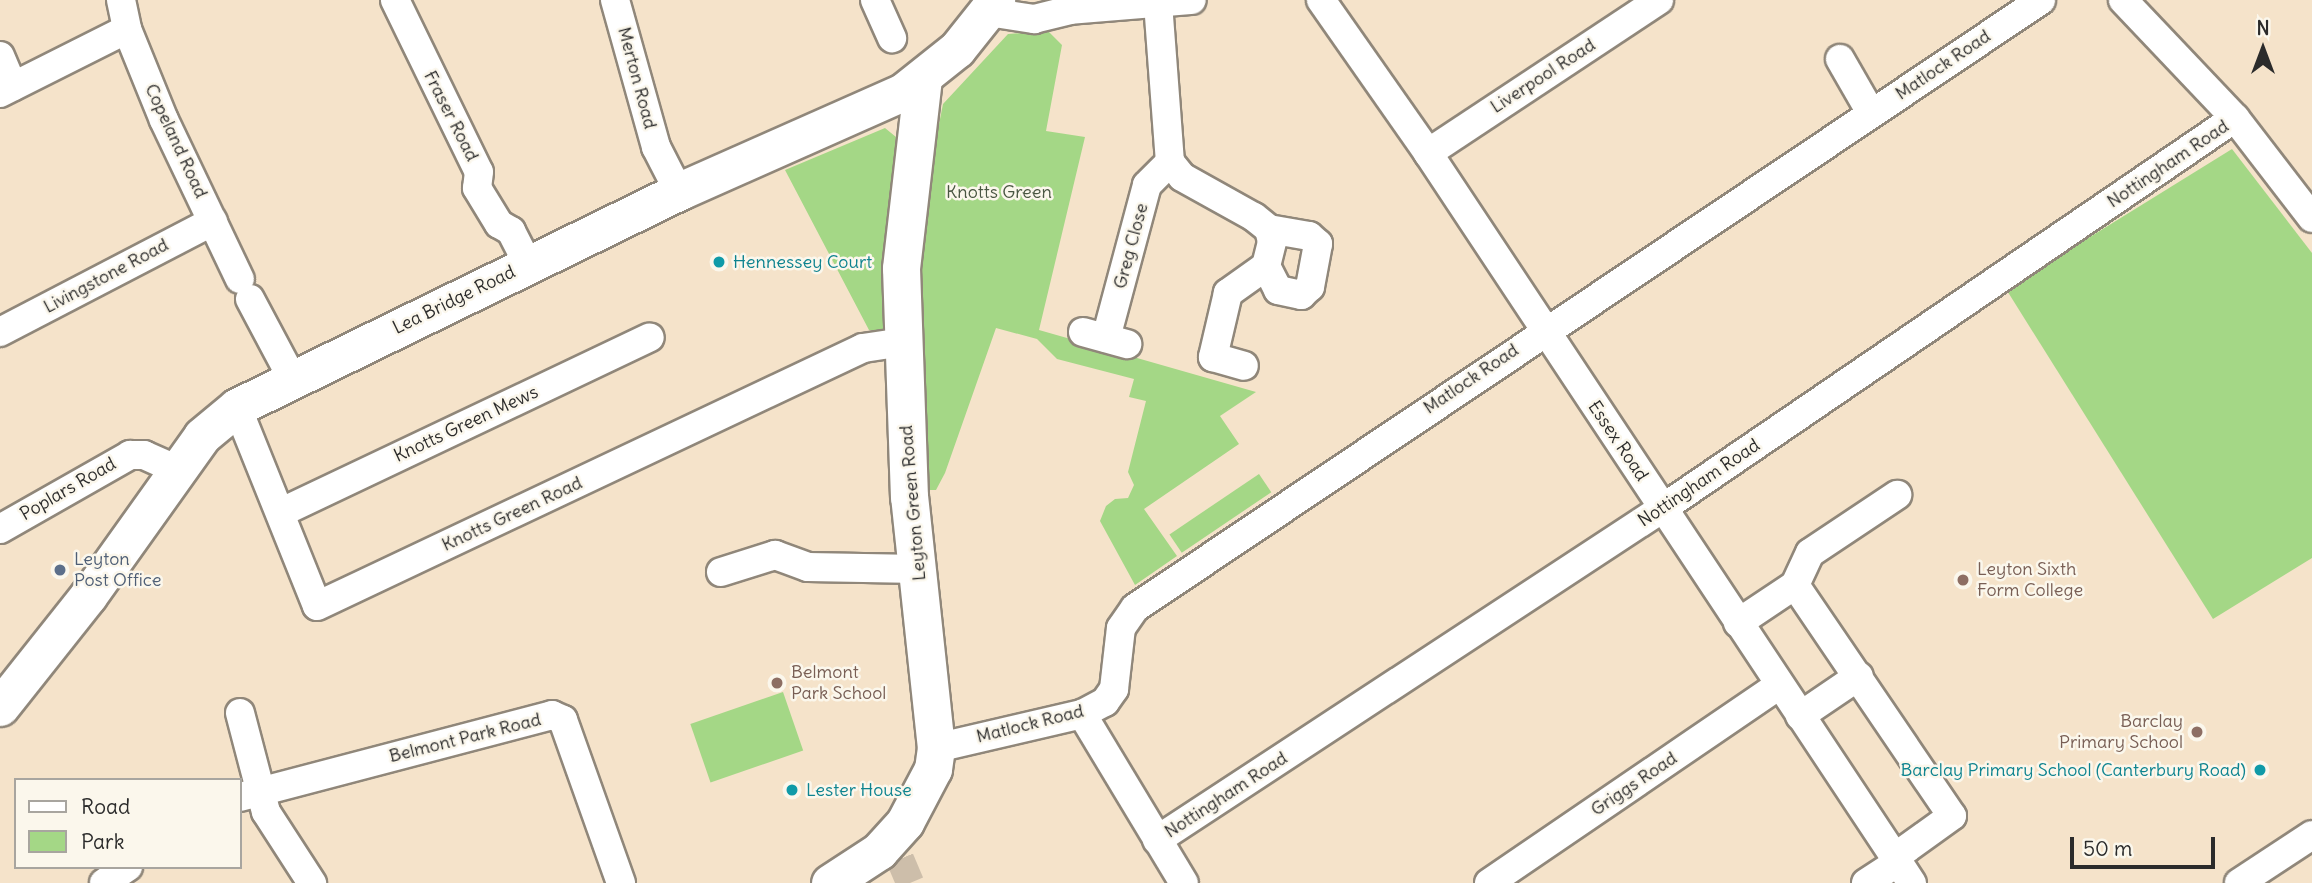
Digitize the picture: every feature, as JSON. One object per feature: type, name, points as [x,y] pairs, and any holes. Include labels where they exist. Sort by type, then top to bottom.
[{"type":"main road","name":"Lea Bridge Road","points":[[0,707],[88,596],[165,464],[237,407],[678,192],[816,133],[923,79],[963,43],[992,6]]},
{"type":"main road","name":"Leyton Green Road","points":[[830,883],[890,855],[922,795],[936,748],[919,569],[909,497],[903,342],[904,225],[923,79]]},
{"type":"street","name":"Copeland Road","points":[[121,0],[127,29],[213,221],[292,378]]},
{"type":"street","name":"Fraser Road","points":[[396,0],[479,172],[477,188],[499,223],[511,231],[528,264]]},
{"type":"street","name":"Merton Road","points":[[615,0],[656,147],[678,192]]},
{"type":"street","points":[[875,0],[892,38]]},
{"type":"street","name":"Essex Road","points":[[1321,0],[1428,152],[1902,867]]},
{"type":"street","name":"Liverpool Road","points":[[1428,152],[1659,0]]},
{"type":"street","name":"Matlock Road","points":[[936,748],[1082,714],[1105,702],[1114,688],[1117,640],[1135,608],[1544,330],[2041,0]]},
{"type":"street","points":[[2123,0],[2235,118],[2312,218]]},
{"type":"street","points":[[992,6],[1034,19],[1059,5],[1176,1],[1170,162],[1182,177],[1269,229],[1309,236],[1318,244],[1310,286],[1301,295],[1278,290],[1266,266]]},
{"type":"street","points":[[0,56],[7,90],[127,29]]},
{"type":"street","points":[[1840,58],[1871,113]]},
{"type":"street","name":"Nottingham Road","points":[[1157,840],[1663,508],[2235,118]]},
{"type":"street","name":"Greg Close","points":[[1106,338],[1147,185],[1170,162]]},
{"type":"street","name":"Livingstone Road","points":[[0,332],[213,221]]},
{"type":"street","points":[[1244,366],[1213,357],[1228,293],[1266,266],[1272,242],[1269,229]]},
{"type":"street","name":"Knotts Green Mews","points":[[282,512],[650,337]]},
{"type":"street","name":"Knotts Green Road","points":[[237,407],[282,512],[317,606],[863,348],[903,342]]},
{"type":"street","name":"Poplars Road","points":[[0,528],[111,463],[137,454],[165,464]]},
{"type":"street","points":[[1738,623],[1795,584],[1810,553],[1897,495]]},
{"type":"street","points":[[721,572],[775,555],[808,568],[919,569]]},
{"type":"street","points":[[1795,584],[1952,816],[1902,867],[1866,883]]},
{"type":"street","points":[[1800,716],[1859,676]]},
{"type":"street","name":"Griggs Road","points":[[1489,883],[1779,685]]},
{"type":"street","points":[[240,713],[250,794],[266,812],[312,883]]},
{"type":"street","points":[[1082,714],[1184,883]]},
{"type":"street","name":"Belmont Park Road","points":[[250,794],[552,715],[563,720],[615,881]]},
{"type":"street","points":[[2239,883],[2312,835]]},
{"type":"street","points":[[104,883],[125,869]]},
{"type":"green space","name":"Knotts Green","points":[[1048,31],[1062,45],[1046,131],[1085,137],[1039,330],[1256,392],[1220,416],[1239,444],[1144,509],[1177,556],[1135,585],[1100,521],[1106,506],[1115,499],[1128,498],[1134,485],[1128,472],[1146,401],[1129,397],[1134,379],[1057,359],[1037,339],[996,328],[945,473],[936,490],[926,490],[914,335],[921,215],[943,104],[1008,34]]},
{"type":"green space","points":[[885,128],[896,137],[888,225],[888,332],[869,330],[785,170]]},
{"type":"green space","points":[[2232,149],[2312,253],[2312,558],[2213,619],[2006,289]]},
{"type":"green space","points":[[1259,474],[1271,492],[1182,553],[1169,534]]},
{"type":"green space","points":[[783,692],[803,751],[711,783],[690,724]]},
{"type":"tunnel","points":[[900,859],[910,883]]},
{"type":"place","name":"Hennessey Court","points":[[719,262]]},
{"type":"place","name":"Leyton Post Office","points":[[60,570]]},
{"type":"place","name":"Leyton Sixth Form College","points":[[1963,580]]},
{"type":"place","name":"Belmont Park School","points":[[777,683]]},
{"type":"place","name":"Barclay Primary School","points":[[2197,732]]},
{"type":"place","name":"Barclay Primary School (Canterbury Road)","points":[[2260,770]]},
{"type":"place","name":"Lester House","points":[[792,790]]}]
